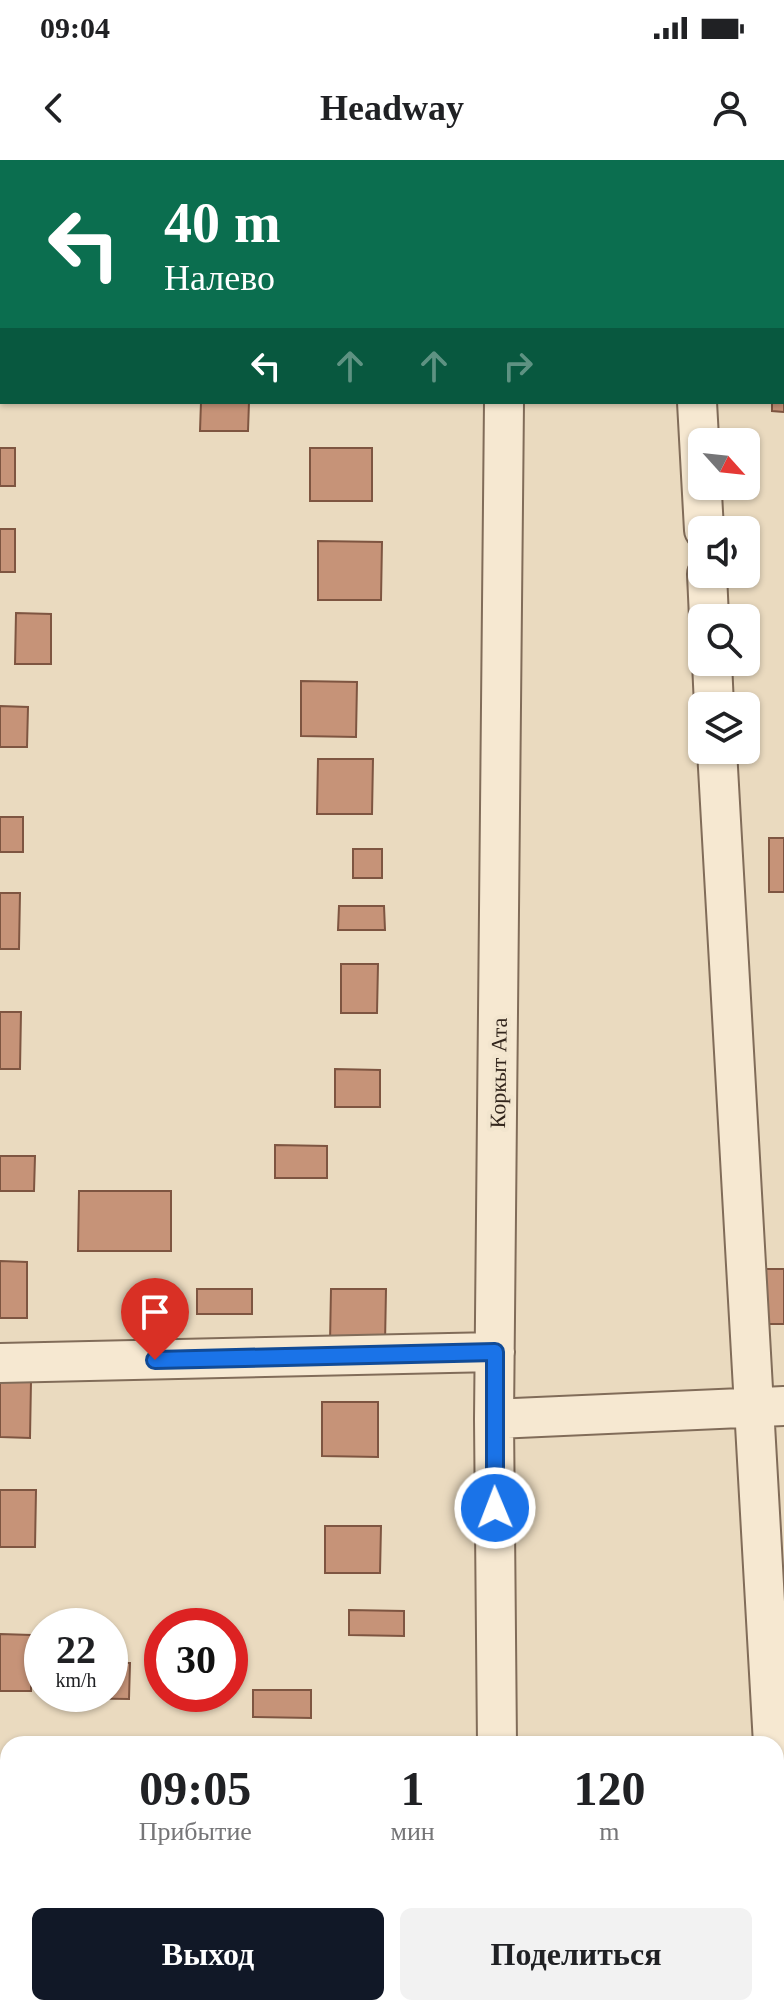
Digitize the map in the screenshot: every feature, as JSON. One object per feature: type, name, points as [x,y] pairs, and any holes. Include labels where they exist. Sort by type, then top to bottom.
[{"type":"street","name":"Коркыт Ата","points":[[497,1736],[494,1419],[504,404]]},
{"type":"street","points":[[697,404],[703,516]]},
{"type":"street","points":[[718,764],[769,1406],[773,1736]]},
{"type":"street","points":[[0,1363],[495,1352]]},
{"type":"street","points":[[494,1419],[769,1406]]},
{"type":"building","points":[[201,404],[249,404],[248,431],[200,431]]},
{"type":"building","points":[[772,404],[784,404],[784,412],[772,411]]},
{"type":"building","points":[[0,448],[15,448],[15,486],[0,486]]},
{"type":"building","points":[[310,448],[372,448],[372,501],[310,501]]},
{"type":"building","points":[[0,529],[15,529],[15,572],[0,572]]},
{"type":"building","points":[[318,541],[382,542],[381,600],[318,600]]},
{"type":"building","points":[[16,613],[51,614],[51,664],[15,664]]},
{"type":"building","points":[[301,681],[357,682],[356,737],[301,736]]},
{"type":"building","points":[[0,706],[28,707],[27,747],[0,747]]},
{"type":"building","points":[[318,759],[373,759],[372,814],[317,814]]},
{"type":"building","points":[[0,817],[23,817],[23,852],[0,852]]},
{"type":"building","points":[[769,838],[784,838],[784,892],[769,892]]},
{"type":"building","points":[[353,849],[382,849],[382,878],[353,878]]},
{"type":"building","points":[[0,893],[20,893],[19,949],[0,949]]},
{"type":"building","points":[[339,906],[384,906],[385,930],[338,930]]},
{"type":"building","points":[[341,964],[378,964],[377,1013],[341,1013]]},
{"type":"building","points":[[0,1012],[21,1012],[20,1069],[0,1069]]},
{"type":"building","points":[[335,1069],[380,1070],[380,1107],[335,1107]]},
{"type":"building","points":[[275,1145],[327,1146],[327,1178],[275,1178]]},
{"type":"building","points":[[0,1156],[35,1156],[34,1191],[0,1191]]},
{"type":"building","points":[[79,1191],[171,1191],[171,1251],[78,1251]]},
{"type":"building","points":[[0,1261],[27,1262],[27,1318],[0,1318]]},
{"type":"building","points":[[758,1269],[784,1269],[784,1324],[758,1324]]},
{"type":"building","points":[[197,1289],[252,1289],[252,1314],[197,1314]]},
{"type":"building","points":[[331,1289],[386,1289],[385,1344],[330,1343]]},
{"type":"building","points":[[0,1381],[31,1381],[30,1438],[0,1437]]},
{"type":"building","points":[[322,1402],[378,1402],[378,1457],[322,1456]]},
{"type":"building","points":[[0,1490],[36,1490],[35,1547],[0,1547]]},
{"type":"building","points":[[325,1526],[381,1526],[380,1573],[325,1573]]},
{"type":"building","points":[[349,1610],[404,1611],[404,1636],[349,1635]]},
{"type":"building","points":[[0,1634],[24,1635],[24,1691],[0,1691]]},
{"type":"building","points":[[128,1663],[130,1663],[129,1699]]},
{"type":"building","points":[[253,1690],[311,1690],[311,1718],[253,1717]]},
{"type":"route","points":[[155,1360],[495,1352],[495,1508]]}]
